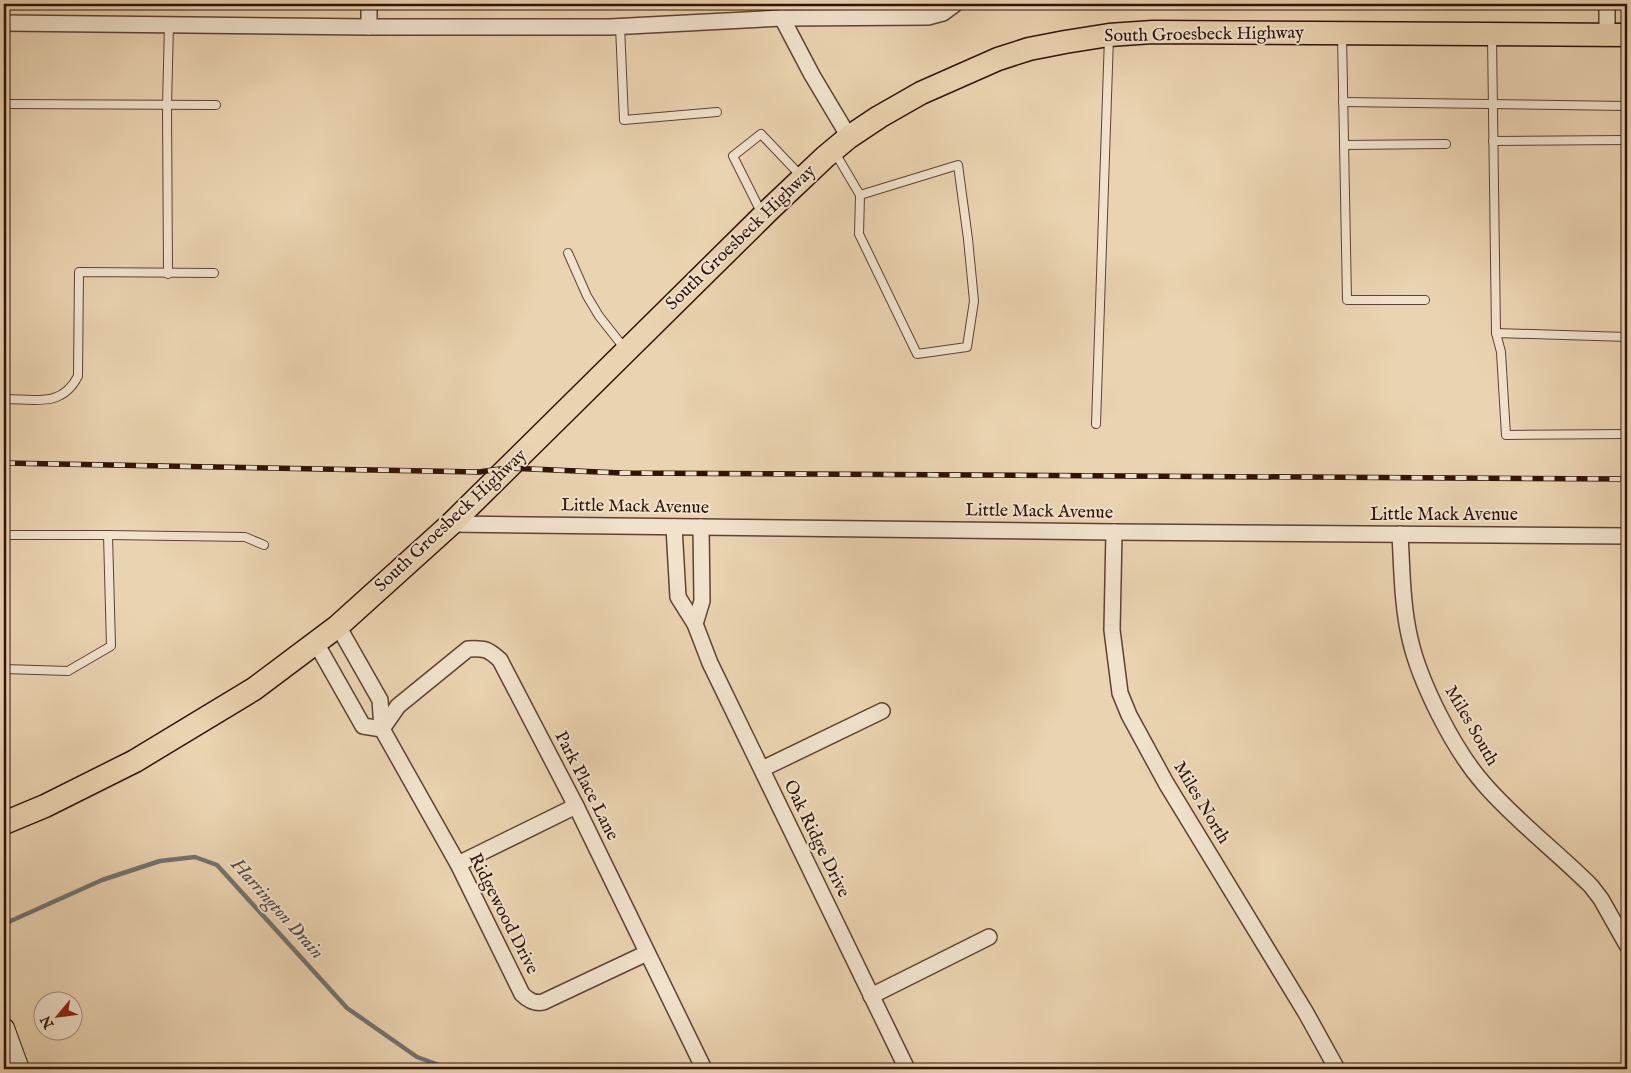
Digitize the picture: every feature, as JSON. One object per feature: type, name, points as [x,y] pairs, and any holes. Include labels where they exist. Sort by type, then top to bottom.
[{"type":"main road","name":"South Groesbeck Highway","points":[[4,823],[45,806],[135,761],[254,689],[338,626],[451,524],[802,178],[841,143],[879,117],[921,93],[998,59],[1029,49],[1065,42],[1153,32],[1617,35]]},
{"type":"street","points":[[369,4],[369,27]]},
{"type":"street","points":[[1607,4],[1617,35]]},
{"type":"street","points":[[4,23],[369,27],[620,26],[782,18],[928,17],[944,13],[953,6]]},
{"type":"street","points":[[782,18],[812,75],[841,143]]},
{"type":"street","name":"Little Mack Avenue","points":[[451,524],[1627,536]]},
{"type":"street","name":"Oak Ridge Drive","points":[[674,527],[678,597],[695,624],[710,663],[907,1069]]},
{"type":"street","points":[[695,624],[702,602],[701,527]]},
{"type":"street","name":"Miles North","points":[[1114,532],[1112,630],[1120,694],[1129,715],[1166,783],[1306,1013],[1337,1069]]},
{"type":"street","name":"Miles South","points":[[1400,534],[1410,640],[1426,686],[1461,752],[1484,784],[1591,886],[1627,944]]},
{"type":"street","name":"Ridgewood Drive","points":[[338,626],[380,700],[382,729],[458,864],[522,994],[533,1002],[543,1002],[647,953]]},
{"type":"street","points":[[316,643],[363,726],[382,729]]},
{"type":"street","name":"Park Place Lane","points":[[382,729],[398,706],[468,649],[482,648],[500,660],[576,806],[704,1069]]},
{"type":"street","points":[[762,769],[882,711]]},
{"type":"street","points":[[458,864],[576,806]]},
{"type":"street","points":[[871,996],[989,937]]},
{"type":"street","points":[[4,1028],[19,1069]]},
{"type":"lane","points":[[168,274],[167,105],[169,25]]},
{"type":"lane","points":[[620,26],[624,120],[716,112]]},
{"type":"lane","points":[[1342,33],[1347,300],[1425,300]]},
{"type":"lane","points":[[1492,34],[1496,333],[1501,352],[1506,435],[1627,434]]},
{"type":"lane","points":[[1096,424],[1109,36]]},
{"type":"lane","points":[[1344,102],[1627,106]]},
{"type":"lane","points":[[4,104],[216,105]]},
{"type":"lane","points":[[763,216],[733,156],[761,134],[802,178]]},
{"type":"lane","points":[[1493,141],[1627,140]]},
{"type":"lane","points":[[841,143],[860,194],[859,234],[917,354],[967,347],[974,301],[958,166],[860,194]]},
{"type":"lane","points":[[1344,145],[1446,144]]},
{"type":"lane","points":[[568,252],[587,296],[599,316],[626,351]]},
{"type":"lane","points":[[4,399],[53,399],[63,396],[72,388],[78,376],[79,272],[214,273]]},
{"type":"lane","points":[[1496,333],[1627,337]]},
{"type":"lane","points":[[4,535],[244,537],[264,544]]},
{"type":"lane","points":[[4,669],[68,671],[111,646],[108,535]]},
{"type":"waterway","name":"Harrington Drain","points":[[4,924],[102,880],[160,861],[195,857],[217,865],[347,1008],[417,1057],[450,1069]]},
{"type":"railway","points":[[4,463],[479,472],[507,468],[622,473],[1627,479]]}]
